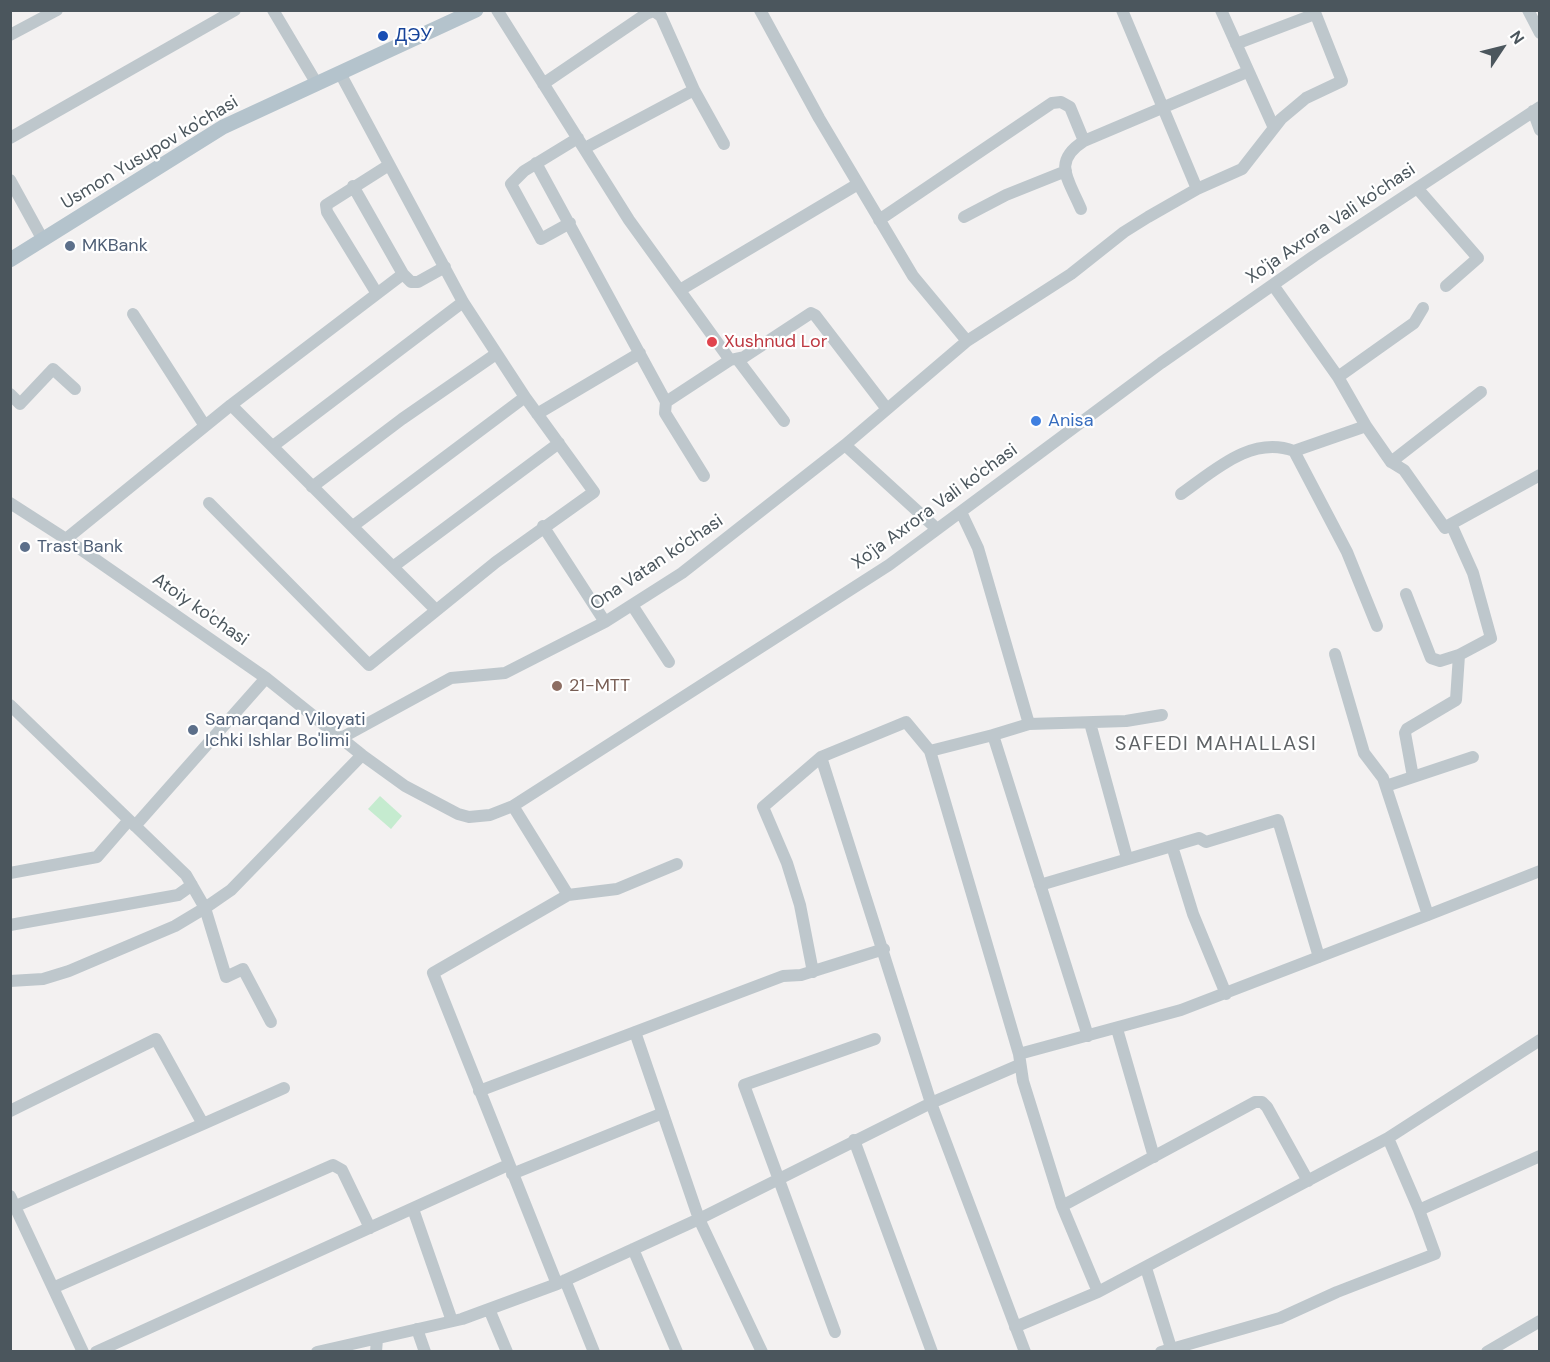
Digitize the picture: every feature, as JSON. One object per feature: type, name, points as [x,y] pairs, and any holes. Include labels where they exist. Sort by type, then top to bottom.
[{"type":"main road","name":"Usmon Yusupov ko'chasi","points":[[10,260],[223,127],[476,10]]},
{"type":"street","points":[[10,35],[57,10]]},
{"type":"street","points":[[10,138],[235,10]]},
{"type":"street","points":[[273,10],[316,84]]},
{"type":"street","points":[[497,10],[629,220],[680,290],[784,421]]},
{"type":"street","points":[[760,10],[858,184],[914,276],[967,341]]},
{"type":"street","points":[[1122,10],[1197,189]]},
{"type":"street","points":[[1221,10],[1274,128]]},
{"type":"street","points":[[1528,10],[1539,33]]},
{"type":"street","points":[[543,84],[646,14],[654,11],[661,16],[694,90],[724,144]]},
{"type":"street","points":[[1236,44],[1315,12]]},
{"type":"street","name":"Ona Vatan ko'chasi","points":[[343,737],[452,678],[505,673],[605,622],[632,605],[682,573],[845,445],[967,341],[1071,274],[1124,232],[1197,189],[1242,169],[1274,128],[1306,98],[1342,81],[1315,12]]},
{"type":"street","points":[[1081,209],[1066,171],[1065,160],[1069,150],[1084,141],[1247,72]]},
{"type":"street","points":[[209,503],[369,665],[543,526],[594,492],[525,397],[463,302],[340,73]]},
{"type":"street","points":[[570,223],[541,239],[511,184],[536,164],[694,90]]},
{"type":"street","points":[[879,220],[1052,103],[1061,102],[1070,107],[1084,141]]},
{"type":"street","points":[[1536,109],[1539,130]]},
{"type":"street","name":"Xo'ja Axrora Vali ko'chasi","points":[[362,755],[405,786],[458,814],[469,817],[490,815],[513,806],[873,576],[1161,363],[1536,109]]},
{"type":"street","points":[[536,164],[666,402],[664,413],[704,476]]},
{"type":"street","points":[[376,292],[327,212],[326,205],[388,165]]},
{"type":"street","points":[[964,217],[1006,195],[1066,171]]},
{"type":"street","points":[[10,180],[43,240]]},
{"type":"street","points":[[680,290],[858,184]]},
{"type":"street","points":[[353,186],[403,274],[411,282],[418,282],[445,267]]},
{"type":"street","points":[[1417,188],[1478,258],[1446,285]]},
{"type":"street","points":[[66,538],[231,405],[376,292],[403,274]]},
{"type":"street","points":[[1273,285],[1338,378],[1366,426],[1391,462],[1404,470],[1445,528],[1539,476]]},
{"type":"street","points":[[273,446],[463,302]]},
{"type":"street","points":[[1338,378],[1414,323],[1424,308]]},
{"type":"street","points":[[666,402],[811,313],[815,315],[887,409]]},
{"type":"street","points":[[133,314],[205,426]]},
{"type":"street","points":[[537,414],[639,353]]},
{"type":"street","points":[[312,487],[496,354]]},
{"type":"street","points":[[10,394],[20,404],[53,369],[75,389]]},
{"type":"street","points":[[1391,462],[1482,392]]},
{"type":"street","points":[[353,526],[525,397]]},
{"type":"street","points":[[231,405],[436,610]]},
{"type":"street","points":[[1294,451],[1366,426]]},
{"type":"street","points":[[394,566],[559,443]]},
{"type":"street","points":[[845,445],[937,530]]},
{"type":"street","points":[[1181,494],[1236,456],[1256,448],[1279,445],[1294,451],[1347,552],[1377,626]]},
{"type":"street","name":"Atoiy ko'chasi","points":[[12,506],[66,538],[266,678],[343,737],[362,755]]},
{"type":"street","points":[[961,512],[978,548],[1029,724]]},
{"type":"street","points":[[1406,594],[1431,658],[1440,661],[1459,655],[1489,640],[1492,634],[1473,573],[1451,524]]},
{"type":"street","points":[[543,526],[605,622]]},
{"type":"street","points":[[632,605],[669,662]]},
{"type":"street","points":[[1335,654],[1364,753],[1383,778],[1428,915]]},
{"type":"street","points":[[1413,777],[1405,733],[1407,729],[1456,700],[1459,655]]},
{"type":"street","points":[[10,873],[97,857],[132,823],[266,678]]},
{"type":"street","points":[[10,705],[186,875],[205,908],[226,977],[243,969],[271,1022]]},
{"type":"street","points":[[930,751],[1029,724],[1090,723],[1162,715]]},
{"type":"street","points":[[813,972],[791,873],[763,807],[821,757],[906,722],[930,751],[1062,1206],[1098,1292]]},
{"type":"street","points":[[1090,723],[1126,858]]},
{"type":"street","points":[[993,735],[1088,1036]]},
{"type":"street","points":[[10,981],[43,980],[69,971],[174,926],[205,908],[231,890],[362,755]]},
{"type":"street","points":[[821,757],[884,949],[931,1103],[1025,1352]]},
{"type":"street","points":[[1386,786],[1473,757]]},
{"type":"street","points":[[513,806],[568,895]]},
{"type":"street","points":[[1040,885],[1198,838],[1206,842],[1278,820],[1319,957]]},
{"type":"street","points":[[1172,846],[1193,914],[1227,994]]},
{"type":"street","points":[[594,1352],[510,1169],[433,973],[568,895],[617,889],[677,864]]},
{"type":"street","points":[[324,1351],[377,1345],[417,1329],[489,1309],[561,1282],[699,1219],[777,1178],[1019,1060],[1088,1036],[1227,994],[1539,871]]},
{"type":"street","points":[[10,926],[177,895],[192,885]]},
{"type":"street","points":[[478,1091],[783,976],[813,972],[884,949]]},
{"type":"street","points":[[1117,1029],[1154,1157]]},
{"type":"street","points":[[635,1032],[699,1219],[762,1352]]},
{"type":"street","points":[[10,1111],[156,1039],[203,1124]]},
{"type":"street","points":[[835,1332],[744,1085],[875,1039]]},
{"type":"street","points":[[1015,1327],[1098,1292],[1146,1268],[1389,1138],[1539,1040]]},
{"type":"street","points":[[83,1352],[55,1287],[13,1201],[285,1088]]},
{"type":"street","points":[[1062,1206],[1255,1102],[1262,1102],[1308,1181]]},
{"type":"street","points":[[96,1352],[413,1209],[510,1169],[663,1113]]},
{"type":"street","points":[[1146,1268],[1166,1350],[1280,1318],[1337,1292],[1435,1254],[1389,1138]]},
{"type":"street","points":[[854,1140],[932,1352]]},
{"type":"street","points":[[1419,1210],[1539,1155]]},
{"type":"street","points":[[55,1287],[333,1164],[342,1170],[370,1228]]},
{"type":"street","points":[[413,1209],[452,1321]]},
{"type":"street","points":[[633,1249],[677,1352]]},
{"type":"street","points":[[489,1309],[507,1352]]},
{"type":"street","points":[[1487,1352],[1500,1347],[1539,1321]]},
{"type":"street","points":[[417,1329],[425,1352]]},
{"type":"green space","points":[[380,796],[402,816],[391,829],[368,809]]},
{"type":"place","name":"ДЭУ","points":[[383,36]]},
{"type":"place","name":"MKBank","points":[[70,246]]},
{"type":"place","name":"Xushnud Lor","points":[[712,342]]},
{"type":"place","name":"Anisa","points":[[1036,421]]},
{"type":"place","name":"Trast Bank","points":[[25,547]]},
{"type":"place","name":"21-MTT","points":[[557,686]]},
{"type":"place","name":"Samarqand Viloyati Ichki Ishlar Bo'limi","points":[[193,730]]},
{"type":"district","name":"SAFEDI MAHALLASI","points":[[1216,745]]}]
